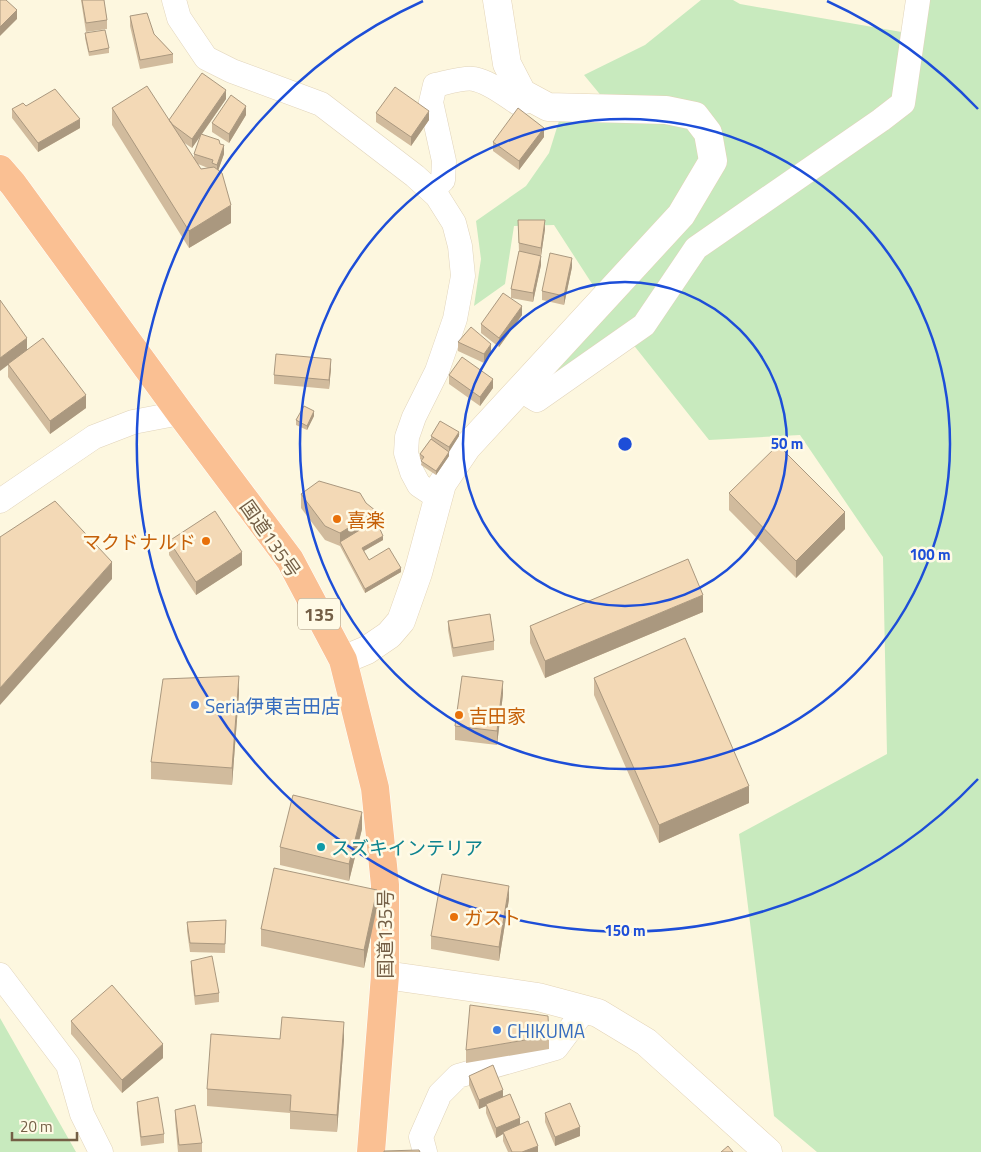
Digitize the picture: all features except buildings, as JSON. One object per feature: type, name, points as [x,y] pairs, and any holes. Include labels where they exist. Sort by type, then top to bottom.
[{"type":"highway","name":"国道135号","points":[[0,168],[290,560],[343,660],[375,788],[385,885],[385,975],[371,1152]]},
{"type":"street","points":[[174,0],[179,18],[206,58],[232,71],[321,104],[416,176],[437,196],[454,223],[460,246],[463,276],[455,319],[437,371],[414,417],[407,437],[406,453],[412,472],[420,485],[438,497]]},
{"type":"street","points":[[343,660],[367,650],[382,640],[401,621],[418,573],[442,484],[467,447],[681,215],[713,161],[708,133],[694,116],[666,110],[548,107],[522,93],[507,64],[497,0]]},
{"type":"street","points":[[520,389],[537,400],[644,325],[696,248],[903,103],[918,0]]},
{"type":"street","points":[[432,191],[443,180],[444,161],[431,102],[435,86],[472,78],[486,83],[518,103],[536,100]]},
{"type":"street","points":[[0,501],[94,437],[133,422],[180,413]]},
{"type":"street","points":[[0,974],[68,1064],[82,1114],[101,1152]]},
{"type":"street","points":[[385,975],[538,997],[598,1013],[646,1042],[768,1152]]},
{"type":"street","points":[[425,1152],[421,1137],[440,1094],[458,1076],[556,1048],[585,1009]]},
{"type":"green space","points":[[701,0],[733,0],[740,4],[913,34],[922,0],[981,0],[981,1152],[817,1152],[774,1116],[739,834],[887,754],[883,557],[800,435],[709,440],[628,338],[579,370],[554,373],[609,310],[554,225],[514,226],[505,284],[474,306],[481,259],[476,221],[526,186],[549,153],[559,121],[603,98],[584,75],[645,45]]},
{"type":"green space","points":[[0,1018],[76,1152],[0,1152]]},
{"type":"place","name":"喜楽","points":[[337,519]]},
{"type":"place","name":"マクドナルド","points":[[206,541]]},
{"type":"place","name":"Seria伊東吉田店","points":[[195,705]]},
{"type":"place","name":"吉田家","points":[[459,715]]},
{"type":"place","name":"スズキインテリア","points":[[321,847]]},
{"type":"place","name":"ガスト","points":[[454,917]]},
{"type":"place","name":"CHIKUMA","points":[[497,1030]]}]
